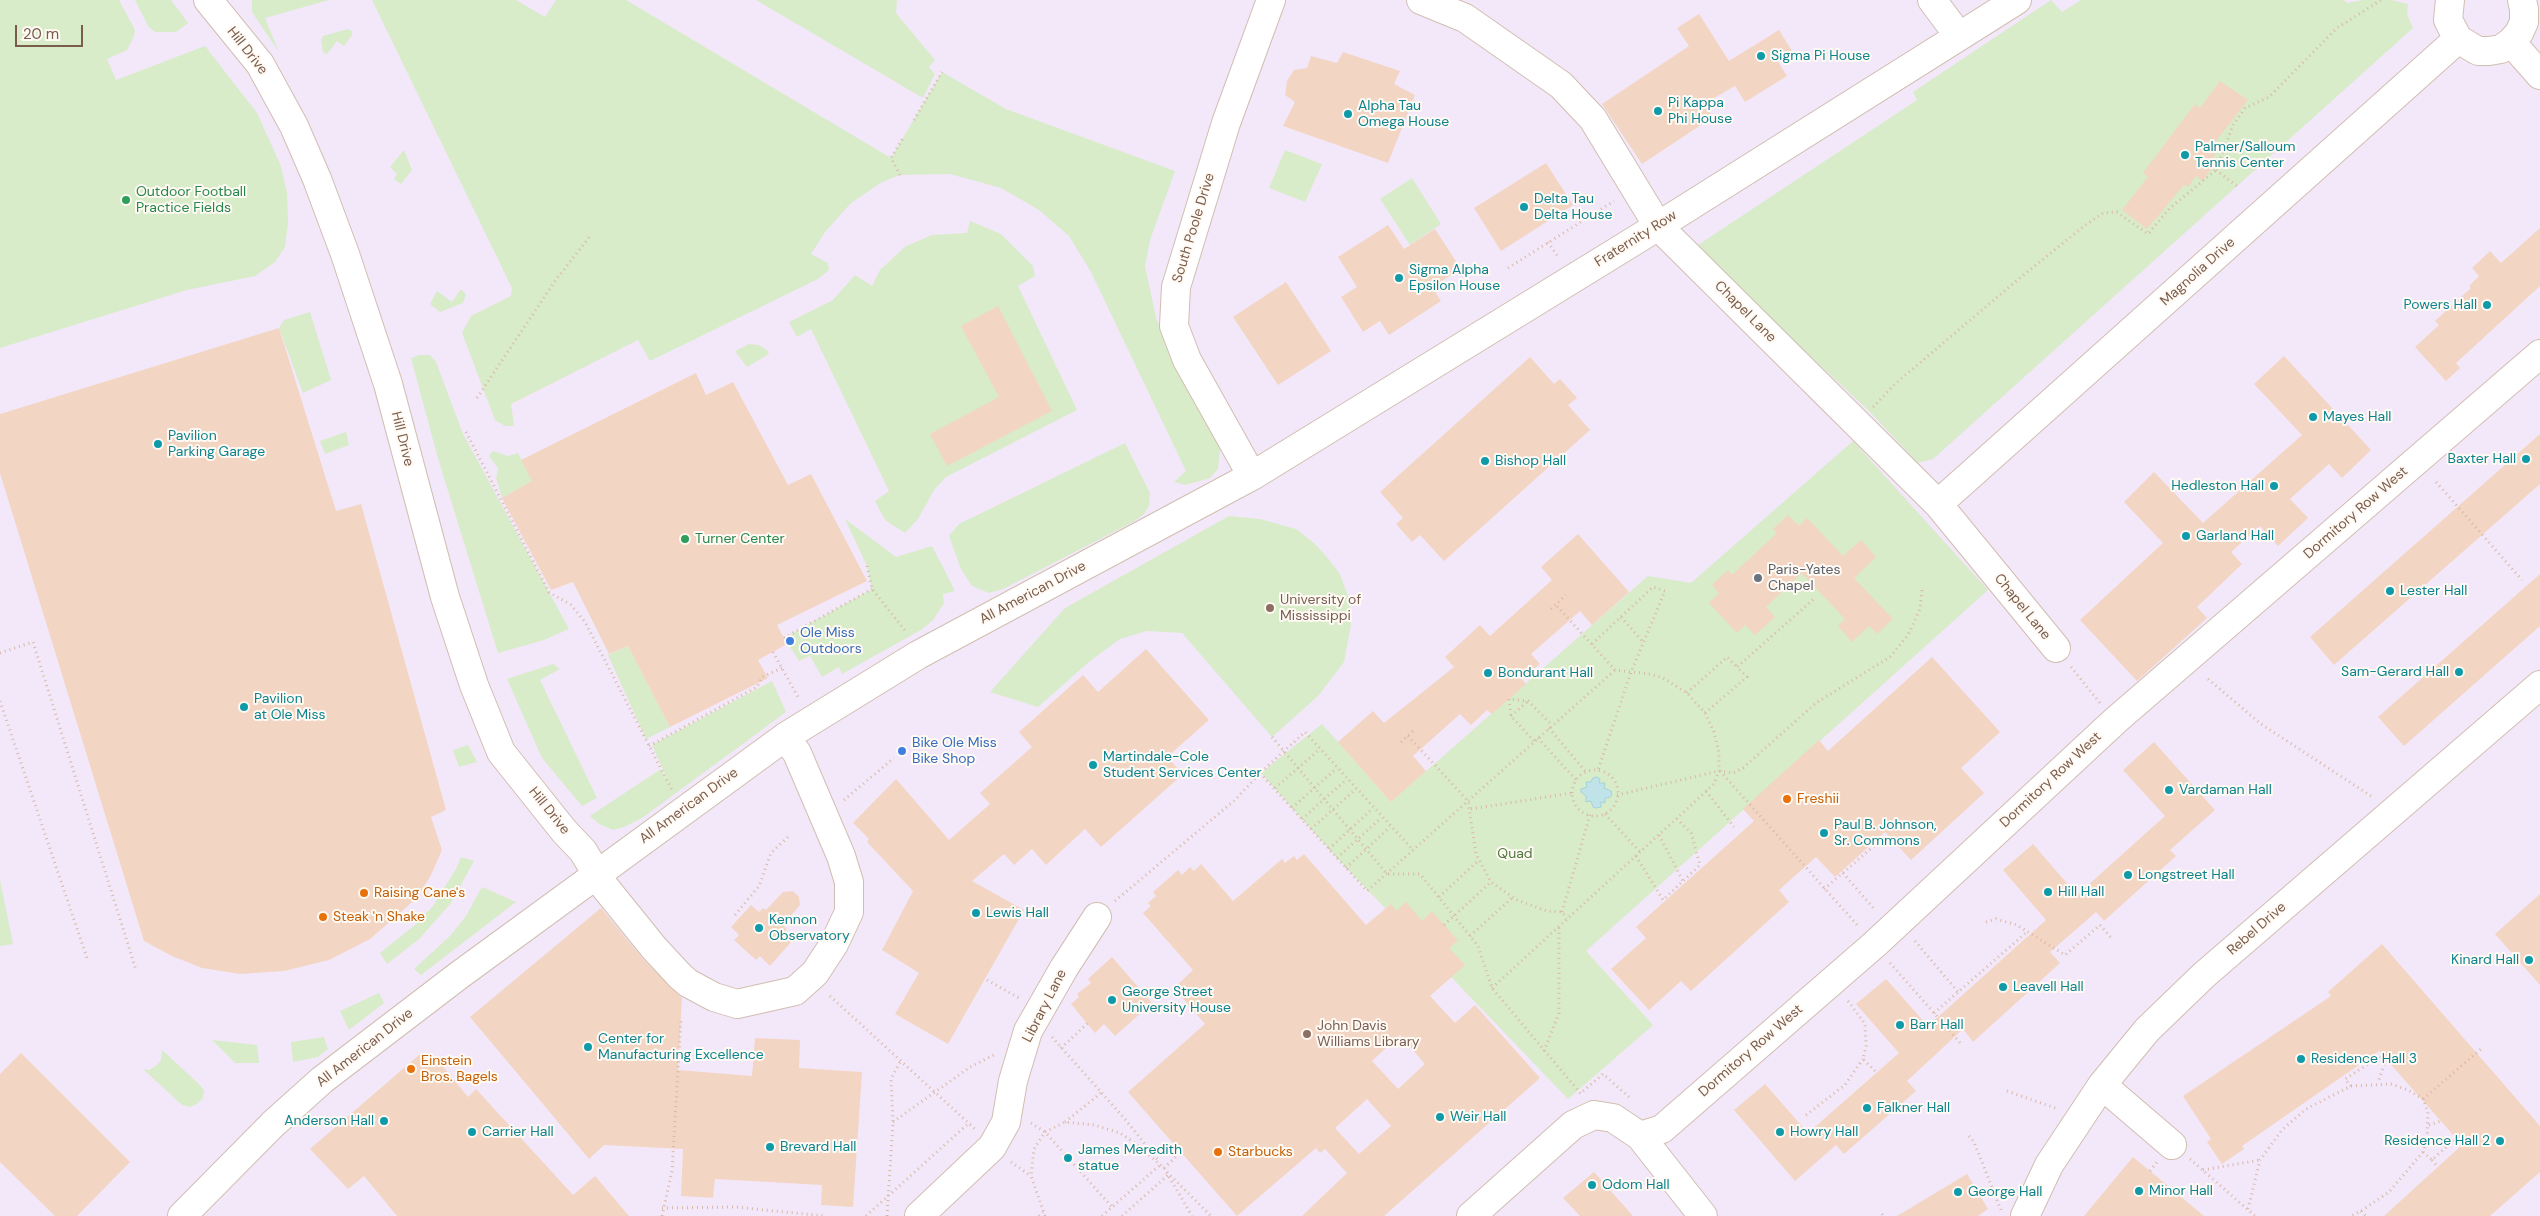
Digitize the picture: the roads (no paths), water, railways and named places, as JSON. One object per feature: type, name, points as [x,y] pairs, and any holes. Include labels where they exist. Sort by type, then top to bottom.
[{"type":"street","name":"Hill Drive","points":[[208,0],[260,64],[294,126],[317,179],[345,254],[388,384],[445,597],[474,685],[501,752],[564,831],[583,851],[596,875],[654,948],[688,983],[714,997],[738,1004],[795,991],[815,973],[834,944],[849,912],[849,882],[841,856],[797,753],[785,737]]},
{"type":"street","name":"South Poole Drive","points":[[1252,476],[1187,360],[1174,326],[1176,286],[1226,123],[1271,0]]},
{"type":"street","name":"Chapel Lane","points":[[1422,0],[1465,18],[1561,85],[1593,119],[1658,226],[1938,504],[2056,648]]},
{"type":"street","points":[[1932,0],[1959,36]]},
{"type":"street","name":"Fraternity Row","points":[[1252,476],[1658,226],[2017,0]]},
{"type":"street","points":[[2450,0],[2448,20],[2458,39],[2478,51],[2501,49],[2519,33],[2524,22],[2522,0]]},
{"type":"street","name":"Magnolia Drive","points":[[1938,504],[2458,39]]},
{"type":"street","points":[[2511,42],[2540,75]]},
{"type":"street","name":"Dormitory Row West","points":[[1640,1136],[1662,1128],[1875,944],[2116,720],[2540,354]]},
{"type":"street","name":"All American Drive","points":[[182,1216],[273,1124],[322,1080],[458,976],[785,737],[918,655],[1252,476]]},
{"type":"street","name":"Rebel Drive","points":[[2014,1214],[2102,1085],[2147,1030],[2204,975],[2540,685]]},
{"type":"street","name":"Library Lane","points":[[919,1216],[992,1147],[1006,1122],[1013,1081],[1028,1031],[1064,968],[1098,917]]},
{"type":"street","points":[[2102,1085],[2172,1144]]},
{"type":"street","points":[[1472,1216],[1573,1125],[1594,1115],[1613,1118],[1640,1136],[1703,1216]]},
{"type":"water","points":[[1597,777],[1600,779],[1599,783],[1605,783],[1604,788],[1611,791],[1612,795],[1609,798],[1605,798],[1605,803],[1601,802],[1601,807],[1596,808],[1593,807],[1591,801],[1586,802],[1586,796],[1581,792],[1581,789],[1587,787],[1586,782],[1591,782],[1593,778]]},
{"type":"place","name":"Sigma Pi House","points":[[1761,56]]},
{"type":"place","name":"Pi Kappa Phi House","points":[[1658,111]]},
{"type":"place","name":"Alpha Tau Omega House","points":[[1348,114]]},
{"type":"place","name":"Palmer/Salloum Tennis Center","points":[[2185,155]]},
{"type":"place","name":"Outdoor Football Practice Fields","points":[[126,200]]},
{"type":"place","name":"Delta Tau Delta House","points":[[1524,207]]},
{"type":"place","name":"Sigma Alpha Epsilon House","points":[[1399,278]]},
{"type":"place","name":"Powers Hall","points":[[2487,305]]},
{"type":"place","name":"Mayes Hall","points":[[2313,417]]},
{"type":"place","name":"Pavilion Parking Garage","points":[[158,444]]},
{"type":"place","name":"Baxter Hall","points":[[2526,459]]},
{"type":"place","name":"Bishop Hall","points":[[1485,461]]},
{"type":"place","name":"Hedleston Hall","points":[[2274,486]]},
{"type":"place","name":"Garland Hall","points":[[2186,536]]},
{"type":"place","name":"Turner Center","points":[[685,539]]},
{"type":"place","name":"Paris-Yates Chapel","points":[[1758,578]]},
{"type":"place","name":"Lester Hall","points":[[2390,591]]},
{"type":"place","name":"University of Mississippi","points":[[1270,608]]},
{"type":"place","name":"Ole Miss Outdoors","points":[[790,641]]},
{"type":"place","name":"Sam-Gerard Hall","points":[[2459,672]]},
{"type":"place","name":"Bondurant Hall","points":[[1488,673]]},
{"type":"place","name":"Pavilion at Ole Miss","points":[[244,707]]},
{"type":"place","name":"Bike Ole Miss Bike Shop","points":[[902,751]]},
{"type":"place","name":"Martindale-Cole Student Services Center","points":[[1093,765]]},
{"type":"place","name":"Vardaman Hall","points":[[2169,790]]},
{"type":"place","name":"Freshii","points":[[1787,799]]},
{"type":"place","name":"Paul B. Johnson, Sr. Commons","points":[[1824,833]]},
{"type":"place","name":"Longstreet Hall","points":[[2128,875]]},
{"type":"place","name":"Hill Hall","points":[[2048,892]]},
{"type":"place","name":"Raising Cane's","points":[[364,893]]},
{"type":"place","name":"Lewis Hall","points":[[976,913]]},
{"type":"place","name":"Steak 'n Shake","points":[[323,917]]},
{"type":"place","name":"Kennon Observatory","points":[[759,928]]},
{"type":"place","name":"Kinard Hall","points":[[2529,960]]},
{"type":"place","name":"Leavell Hall","points":[[2003,987]]},
{"type":"place","name":"George Street University House","points":[[1112,1000]]},
{"type":"place","name":"Barr Hall","points":[[1900,1025]]},
{"type":"place","name":"John Davis Williams Library","points":[[1307,1034]]},
{"type":"place","name":"Center for Manufacturing Excellence","points":[[588,1047]]},
{"type":"place","name":"Residence Hall 3","points":[[2301,1059]]},
{"type":"place","name":"Einstein Bros. Bagels","points":[[411,1069]]},
{"type":"place","name":"Falkner Hall","points":[[1867,1108]]},
{"type":"place","name":"Weir Hall","points":[[1440,1117]]},
{"type":"place","name":"Anderson Hall","points":[[384,1121]]},
{"type":"place","name":"Carrier Hall","points":[[472,1132]]},
{"type":"place","name":"Howry Hall","points":[[1780,1132]]},
{"type":"place","name":"Residence Hall 2","points":[[2500,1141]]},
{"type":"place","name":"Brevard Hall","points":[[770,1147]]},
{"type":"place","name":"Starbucks","points":[[1218,1152]]},
{"type":"place","name":"James Meredith statue","points":[[1068,1158]]},
{"type":"place","name":"Odom Hall","points":[[1592,1185]]},
{"type":"place","name":"Minor Hall","points":[[2139,1191]]},
{"type":"place","name":"George Hall","points":[[1958,1192]]},
{"type":"park label","name":"Quad","points":[[1515,854]]}]
